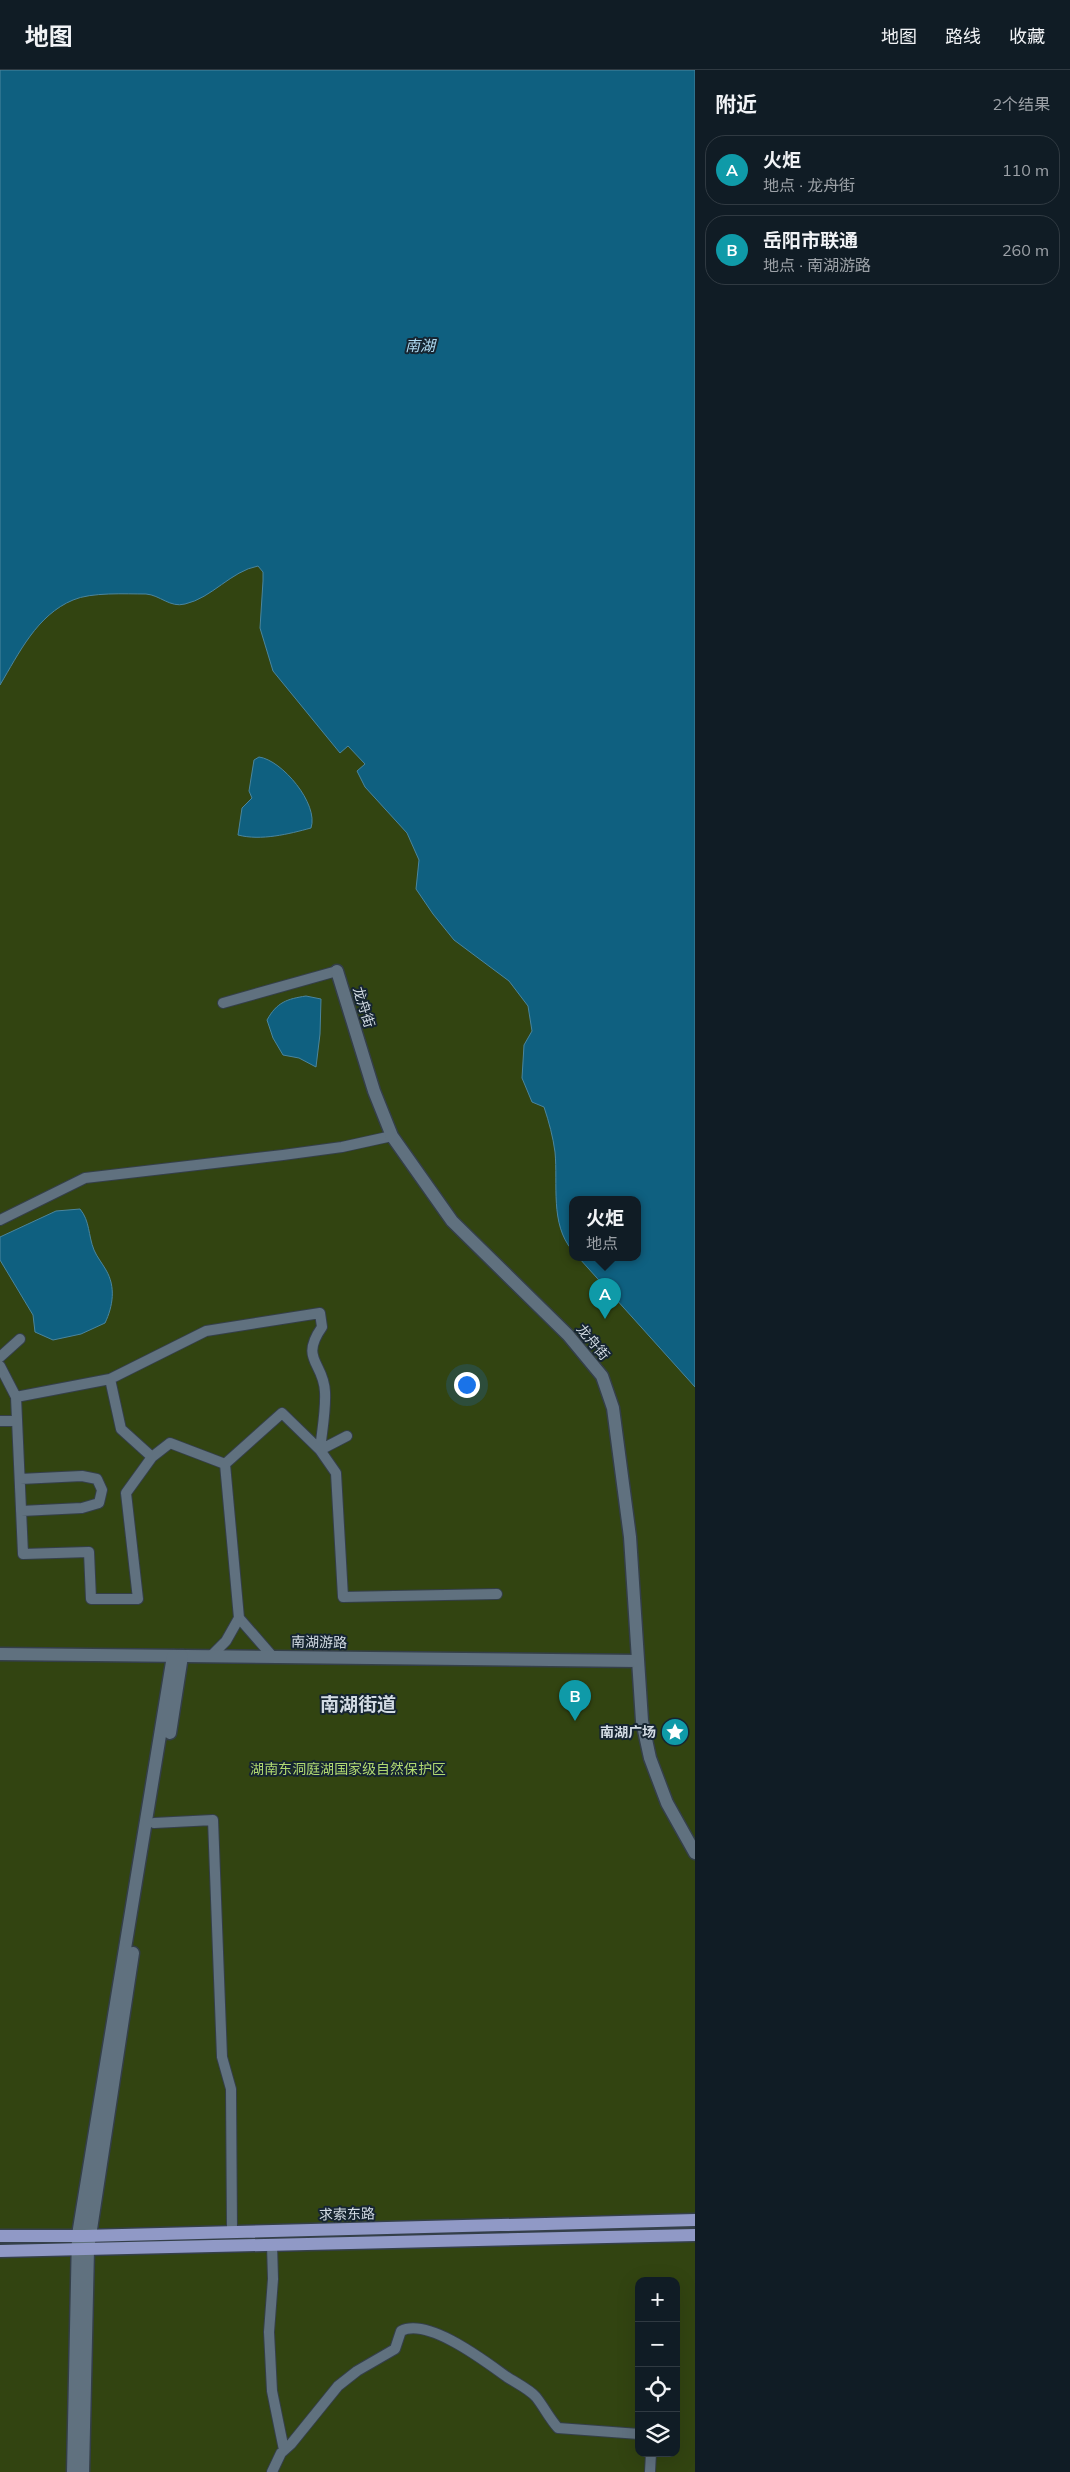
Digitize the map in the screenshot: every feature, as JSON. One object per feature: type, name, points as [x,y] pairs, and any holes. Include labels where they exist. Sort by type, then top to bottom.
[{"type":"main road","name":"龙舟街","points":[[337,971],[374,1091],[392,1136],[452,1221],[568,1334],[602,1376],[613,1408],[630,1537],[642,1721],[650,1758],[667,1803],[695,1853]]},
{"type":"main road","name":"南湖游路","points":[[0,1654],[637,1661]]},
{"type":"main road","points":[[84,2235],[154,1823],[178,1656]]},
{"type":"main road","points":[[73,2472],[84,2235],[178,1656]]},
{"type":"main road","name":"求索东路","points":[[0,2236],[695,2220]]},
{"type":"main road","points":[[0,2251],[695,2235]]},
{"type":"main road","points":[[83,2249],[83,2472]]},
{"type":"street","points":[[223,1003],[337,971]]},
{"type":"street","points":[[0,1220],[85,1178],[342,1147],[392,1136]]},
{"type":"street","points":[[16,1397],[110,1379],[206,1331],[320,1313],[322,1327],[313,1340],[312,1357],[325,1389],[320,1450]]},
{"type":"street","points":[[0,1357],[20,1340]]},
{"type":"street","points":[[0,1366],[2,1378],[16,1397],[23,1554],[89,1552],[91,1599],[138,1599],[126,1492],[152,1457],[170,1443],[225,1464]]},
{"type":"street","points":[[110,1379],[121,1429],[152,1457]]},
{"type":"street","points":[[225,1464],[282,1413],[320,1450],[336,1473],[343,1598],[498,1594]]},
{"type":"street","points":[[0,1421],[17,1421]]},
{"type":"street","points":[[320,1450],[348,1436]]},
{"type":"street","points":[[211,1656],[226,1641],[239,1618],[225,1464]]},
{"type":"street","points":[[20,1479],[82,1476],[97,1479],[102,1490],[99,1503],[82,1508],[21,1511]]},
{"type":"street","points":[[239,1618],[273,1657]]},
{"type":"street","points":[[154,1823],[213,1820],[222,2057],[231,2090],[232,2232]]},
{"type":"street","points":[[272,2245],[273,2278],[269,2332],[272,2390],[284,2450]]},
{"type":"street","points":[[272,2472],[284,2450],[338,2386],[357,2371],[395,2349],[402,2331],[407,2328],[428,2331],[463,2346],[535,2396],[548,2417],[558,2428],[635,2434]]},
{"type":"street","points":[[650,2472],[651,2457]]},
{"type":"green space","name":"湖南东洞庭湖国家级自然保护区","points":[[0,70],[695,70],[695,2472],[0,2472]]},
{"type":"water","name":"南湖","points":[[0,70],[695,70],[695,1387],[582,1261],[641,1261],[641,1196],[569,1196],[569,1246],[565,1240],[560,1228],[556,1203],[555,1152],[549,1124],[544,1107],[532,1102],[522,1078],[524,1045],[532,1031],[528,1006],[509,981],[454,940],[433,914],[416,889],[419,860],[407,833],[365,787],[357,771],[365,764],[348,746],[340,753],[273,671],[260,628],[263,572],[258,566],[239,573],[195,601],[180,605],[146,594],[99,595],[80,597],[73,600],[49,615],[39,625],[22,648],[0,685]]},
{"type":"water","points":[[259,757],[278,766],[297,785],[309,807],[312,818],[311,828],[265,837],[238,835],[242,808],[252,798],[249,791],[254,760]]},
{"type":"water","points":[[306,996],[321,999],[320,1034],[316,1067],[299,1058],[283,1055],[273,1038],[267,1020],[283,1002]]},
{"type":"water","points":[[80,1209],[86,1218],[94,1250],[109,1276],[112,1290],[110,1310],[105,1323],[81,1334],[53,1340],[35,1332],[33,1315],[0,1260],[0,1237],[56,1211]]},
{"type":"place","name":"火炬","points":[[605,1319]]},
{"type":"place","name":"岳阳市联通","points":[[575,1721]]},
{"type":"place","name":"南湖广场","points":[[675,1732]]},
{"type":"district","name":"南湖街道","points":[[358,1704]]}]
